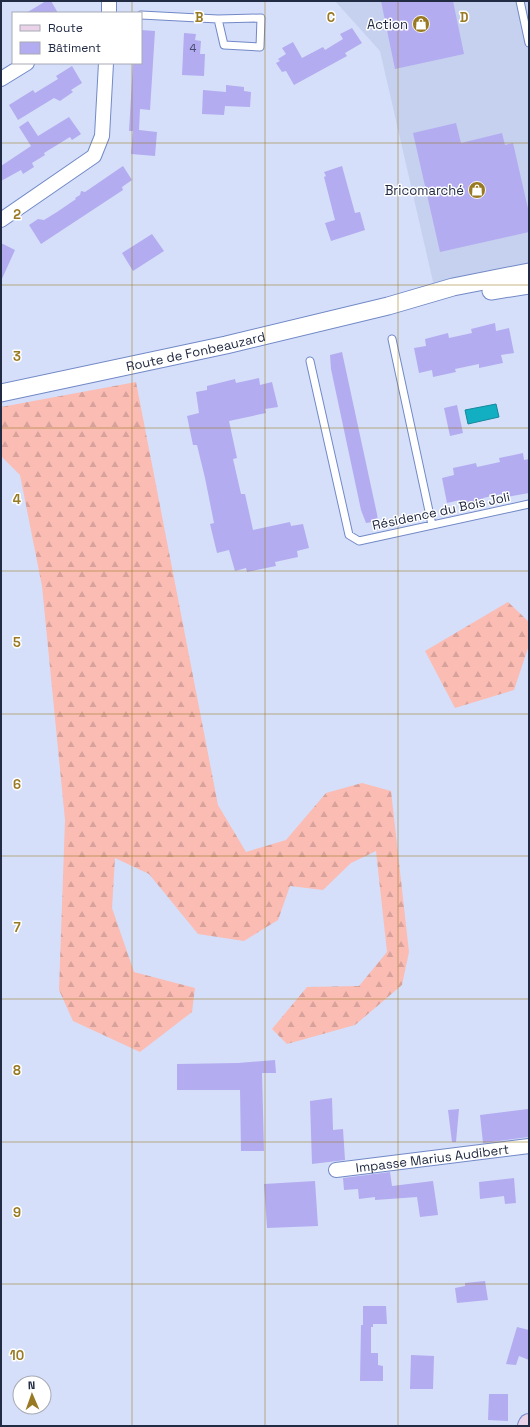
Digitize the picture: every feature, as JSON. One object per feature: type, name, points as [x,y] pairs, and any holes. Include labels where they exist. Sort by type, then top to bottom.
[{"type":"street","points":[[109,1],[109,12]]},
{"type":"street","points":[[1,80],[25,64]]},
{"type":"street","points":[[1,220],[94,156],[102,136],[106,64]]},
{"type":"street","name":"Route de Fonbeauzard","points":[[1,393],[226,345],[388,306],[453,287],[529,272]]},
{"type":"street","name":"Route de Fonbeauzard","points":[[388,306],[529,285]]},
{"type":"street","name":"Impasse Marius Audibert","points":[[336,1170],[529,1146]]},
{"type":"lane","points":[[520,1],[529,43]]},
{"type":"lane","points":[[142,15],[218,19],[261,18],[260,47],[224,45],[218,19]]},
{"type":"lane","points":[[392,339],[432,525]]},
{"type":"lane","name":"Résidence du Bois Joli","points":[[310,362],[349,535],[359,541],[529,504]]},
{"type":"shaded area","points":[[335,1],[529,1],[529,266],[434,286],[380,51]]},
{"type":"green space","points":[[136,382],[218,805],[246,852],[286,840],[326,793],[362,783],[391,791],[409,952],[402,985],[355,1025],[287,1044],[272,1029],[307,987],[359,986],[387,952],[376,851],[351,863],[323,890],[290,886],[278,920],[244,941],[198,934],[149,874],[115,858],[112,908],[134,972],[195,988],[192,1012],[140,1052],[73,1021],[59,990],[65,820],[42,586],[20,475],[1,456],[1,407]]},
{"type":"green space","points":[[508,602],[529,622],[529,645],[514,690],[455,708],[425,651]]},
{"type":"water","points":[[496,404],[499,417],[468,424],[465,410]]},
{"type":"building","points":[[46,1],[51,1],[57,12],[28,12]]},
{"type":"building","points":[[381,1],[453,1],[464,54],[395,69]]},
{"type":"building","points":[[352,28],[362,43],[345,53],[347,56],[294,85],[286,71],[282,72],[276,63],[280,61],[278,59],[286,54],[282,48],[293,42],[302,58],[323,47],[325,50],[343,39],[340,34]]},
{"type":"building","points":[[142,30],[155,31],[150,110],[140,109],[139,130],[157,132],[155,156],[131,154],[133,131],[129,131],[133,64],[142,64]]},
{"type":"building","points":[[184,33],[196,34],[195,40],[201,41],[200,54],[205,54],[204,76],[182,75]]},
{"type":"building","points":[[72,66],[82,83],[71,90],[73,92],[60,101],[54,98],[18,120],[9,105],[33,90],[35,93],[58,79],[56,76]]},
{"type":"building","points":[[226,85],[244,87],[244,91],[251,92],[250,107],[225,106],[224,115],[202,114],[203,90],[226,92]]},
{"type":"building","points":[[69,117],[81,134],[72,140],[70,137],[44,153],[45,155],[32,163],[34,167],[23,174],[21,170],[1,181],[1,166],[31,146],[19,127],[28,121],[38,136]]},
{"type":"building","points":[[456,123],[461,143],[502,133],[505,145],[513,143],[529,213],[529,232],[440,252],[413,133]]},
{"type":"building","points":[[123,166],[132,180],[122,187],[123,190],[41,244],[29,225],[38,219],[44,220],[57,212],[76,199],[75,198],[80,195],[81,191],[85,192]]},
{"type":"building","points":[[342,166],[355,213],[360,212],[365,230],[331,241],[325,223],[335,220],[324,172]]},
{"type":"building","points":[[152,234],[164,251],[133,271],[122,253]]},
{"type":"building","points":[[1,243],[15,250],[1,281]]},
{"type":"building","points":[[495,323],[496,331],[509,328],[514,353],[501,355],[503,363],[479,368],[479,364],[455,369],[456,372],[433,377],[432,370],[419,373],[414,348],[426,346],[425,339],[448,333],[449,338],[472,333],[471,329]]},
{"type":"building","points":[[342,352],[378,521],[366,523],[361,510],[331,369],[330,355]]},
{"type":"building","points":[[259,378],[260,385],[272,382],[278,407],[265,409],[266,413],[229,421],[237,458],[233,459],[241,494],[245,494],[253,530],[290,522],[291,526],[303,524],[309,548],[297,551],[298,557],[275,562],[276,566],[247,572],[246,568],[235,571],[229,550],[217,553],[210,524],[214,523],[205,478],[197,445],[193,445],[187,416],[199,413],[196,392],[207,390],[207,386],[235,379],[236,383]]},
{"type":"building","points":[[457,405],[463,433],[450,436],[444,408]]},
{"type":"building","points":[[523,453],[524,460],[529,459],[529,493],[507,497],[506,493],[483,498],[484,502],[461,507],[460,500],[447,503],[442,478],[454,475],[453,468],[476,463],[477,467],[500,462],[499,458]]},
{"type":"building","points":[[275,1060],[276,1073],[262,1073],[264,1151],[241,1151],[240,1090],[177,1090],[177,1064],[238,1063]]},
{"type":"building","points":[[332,1098],[333,1130],[343,1129],[345,1160],[312,1164],[310,1101]]},
{"type":"building","points":[[459,1109],[456,1142],[452,1142],[448,1110]]},
{"type":"building","points":[[528,1109],[529,1137],[483,1143],[480,1115]]},
{"type":"building","points":[[390,1172],[392,1186],[433,1181],[438,1215],[420,1217],[417,1197],[375,1200],[375,1197],[359,1199],[358,1189],[344,1190],[343,1178]]},
{"type":"building","points":[[514,1178],[516,1203],[505,1204],[504,1196],[480,1199],[479,1182]]},
{"type":"building","points":[[315,1181],[318,1226],[267,1228],[264,1184]]},
{"type":"building","points":[[485,1281],[488,1300],[457,1303],[455,1288],[465,1286],[465,1283]]},
{"type":"building","points":[[363,1306],[386,1306],[387,1324],[373,1324],[373,1327],[371,1327],[371,1353],[378,1353],[378,1365],[383,1366],[383,1381],[360,1381],[361,1325],[363,1325]]},
{"type":"building","points":[[517,1327],[529,1330],[529,1360],[519,1356],[516,1365],[506,1364]]},
{"type":"building","points":[[411,1355],[434,1356],[433,1389],[410,1389]]},
{"type":"building","points":[[489,1394],[508,1394],[508,1421],[488,1420]]},
{"type":"place","name":"Action","points":[[421,24]]},
{"type":"place","name":"Bricomarché","points":[[477,190]]}]
